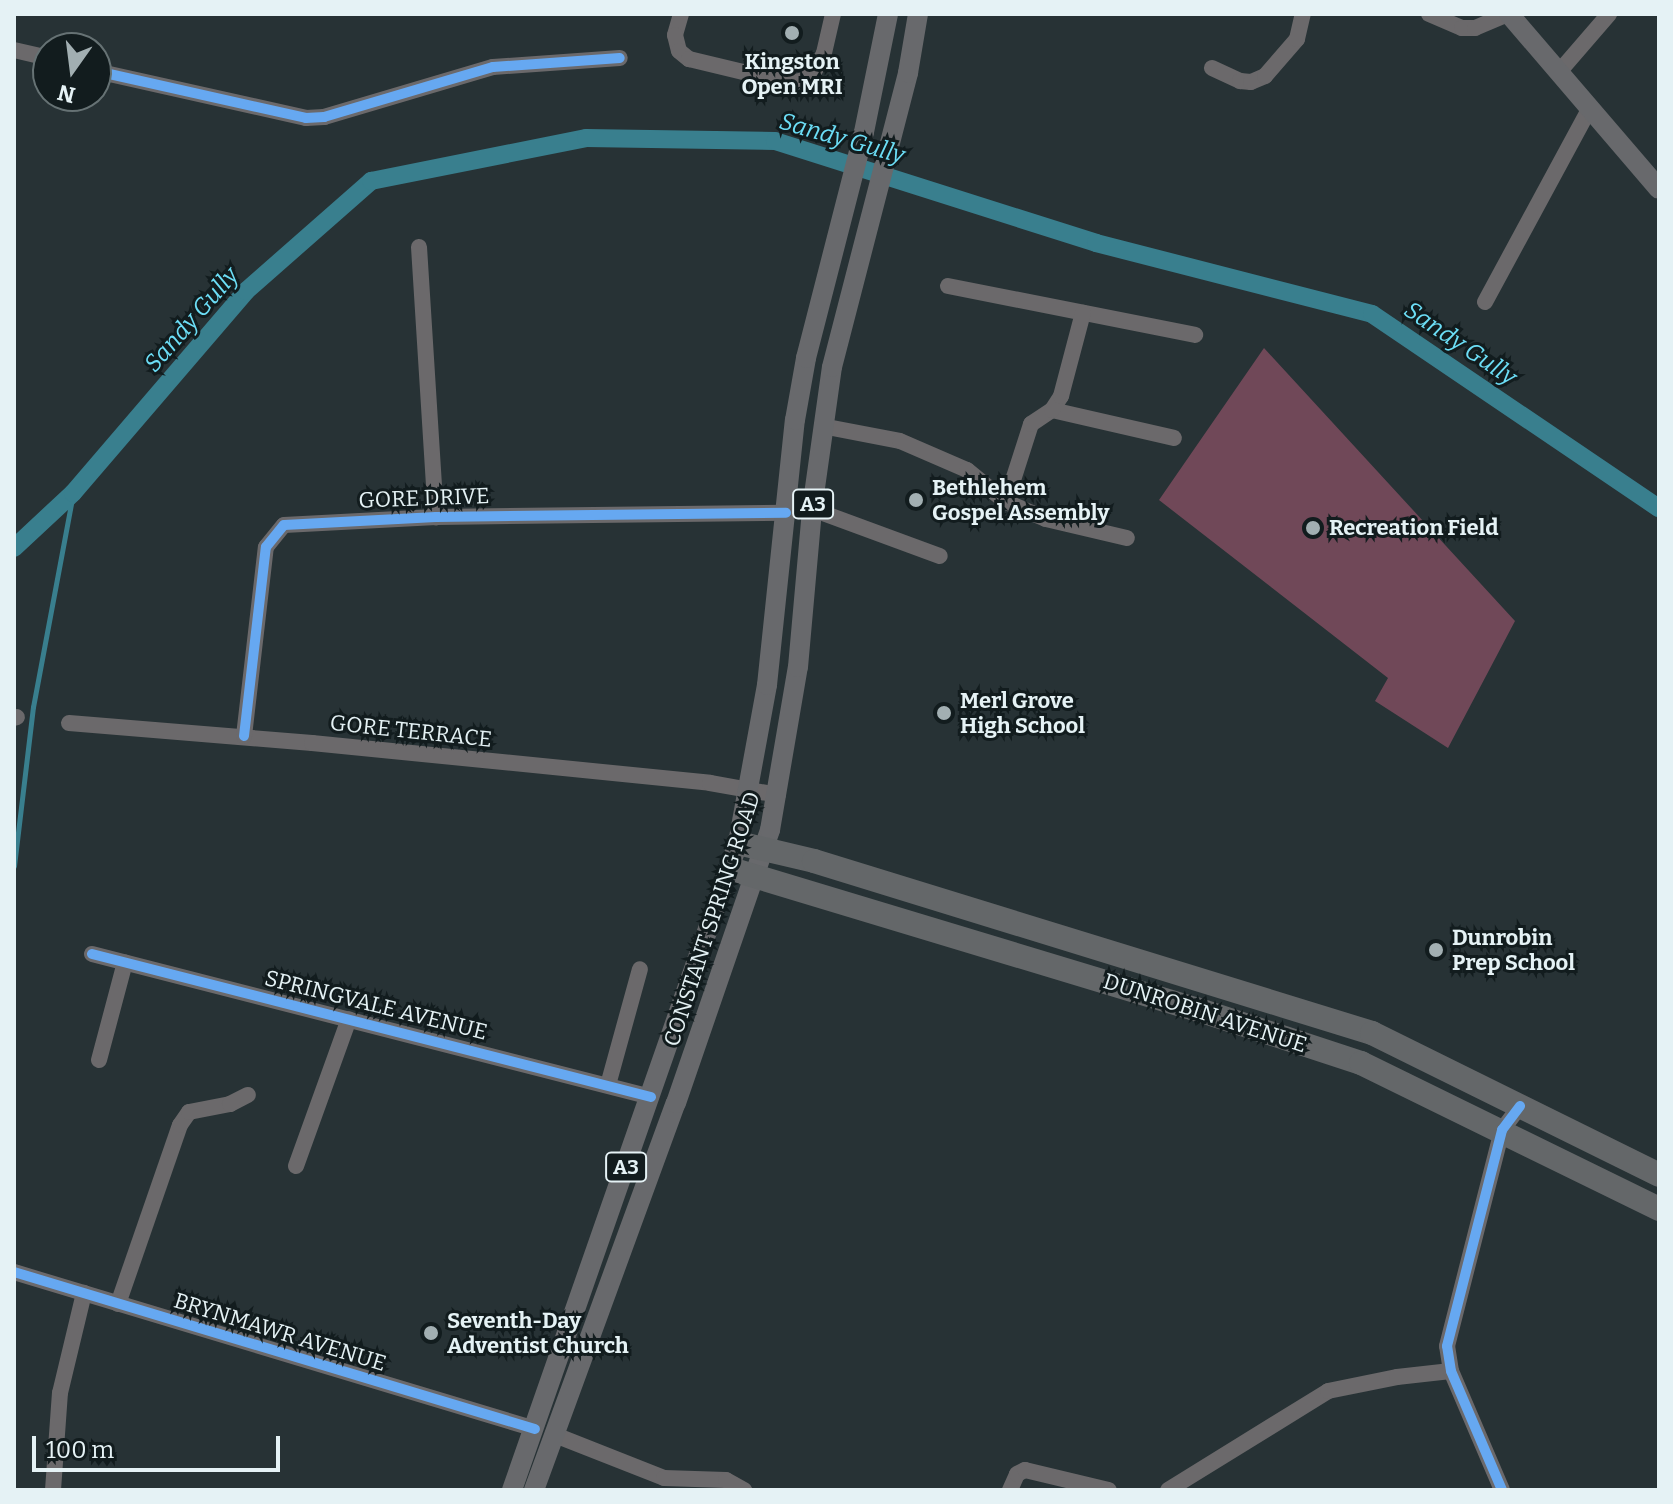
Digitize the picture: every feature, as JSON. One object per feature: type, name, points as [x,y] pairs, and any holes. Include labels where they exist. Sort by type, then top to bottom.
[{"type":"highway","name":"DUNROBIN AVENUE","points":[[738,843],[814,861],[1372,1033],[1659,1175]]},
{"type":"highway","name":"DUNROBIN AVENUE","points":[[731,869],[1196,1009],[1361,1063],[1659,1209]]},
{"type":"main road","name":"CONSTANT SPRING ROAD","points":[[512,1490],[738,843],[767,685],[806,358],[864,132],[888,14]]},
{"type":"main road","name":"CONSTANT SPRING ROAD","points":[[534,1490],[764,849],[778,795],[798,667],[812,509],[832,367],[908,73],[918,14]]},
{"type":"main road","points":[[1509,14],[1659,189]]},
{"type":"street","points":[[681,14],[675,35],[679,51],[689,59],[789,83],[804,80],[814,72],[824,53],[833,14]]},
{"type":"street","points":[[1212,68],[1240,81],[1251,82],[1265,76],[1297,39],[1303,14]]},
{"type":"street","points":[[1429,14],[1462,28],[1475,28],[1509,14]]},
{"type":"street","points":[[1559,72],[1609,14]]},
{"type":"street","points":[[112,75],[306,118],[324,117],[493,67],[620,58]]},
{"type":"street","points":[[1485,302],[1590,108]]},
{"type":"street","points":[[419,247],[436,517]]},
{"type":"street","points":[[948,286],[1195,335]]},
{"type":"street","points":[[1006,502],[1031,424],[1052,410],[1061,396],[1083,313]]},
{"type":"street","points":[[1052,410],[1174,438]]},
{"type":"street","points":[[822,426],[900,441],[967,470],[1006,502],[1046,519],[1127,538]]},
{"type":"street","points":[[812,509],[940,556]]},
{"type":"street","name":"GORE DRIVE","points":[[244,736],[266,547],[276,530],[293,522],[786,513]]},
{"type":"street","name":"GORE TERRACE","points":[[69,723],[244,736],[748,789],[778,795]]},
{"type":"street","name":"SPRINGVALE AVENUE","points":[[92,954],[651,1097]]},
{"type":"street","points":[[99,1060],[125,962]]},
{"type":"street","points":[[608,1085],[640,969]]},
{"type":"street","points":[[296,1166],[349,1019]]},
{"type":"street","points":[[118,1304],[180,1125],[189,1112],[230,1104],[248,1095]]},
{"type":"street","points":[[1502,1490],[1451,1371],[1447,1346],[1502,1130],[1520,1106]]},
{"type":"street","name":"BRYNMAWR AVENUE","points":[[14,1272],[535,1429]]},
{"type":"street","points":[[53,1490],[60,1393],[84,1293]]},
{"type":"street","points":[[1168,1490],[1328,1391],[1397,1377],[1451,1371]]},
{"type":"street","points":[[555,1435],[664,1478],[726,1480],[744,1490]]},
{"type":"street","points":[[1010,1490],[1017,1474],[1025,1470],[1109,1490]]},
{"type":"shaded area","name":"Recreation Field","points":[[1264,348],[1515,621],[1448,748],[1375,701],[1388,678],[1159,500]]},
{"type":"waterway","name":"Sandy Gully","points":[[14,548],[73,493],[246,291],[371,181],[586,138],[775,141],[1096,243],[1372,314],[1659,508]]},
{"type":"waterway","name":"Sandy Gully","points":[[14,866],[33,707],[73,493]]},
{"type":"cycle path","points":[[112,75],[306,118],[324,117],[493,67],[620,58]]},
{"type":"cycle path","points":[[244,736],[266,547],[284,525],[436,517],[786,513]]},
{"type":"cycle path","points":[[92,954],[651,1097]]},
{"type":"cycle path","points":[[1502,1490],[1451,1371],[1447,1346],[1502,1130],[1520,1106]]},
{"type":"cycle path","points":[[14,1272],[535,1429]]},
{"type":"place","name":"Kingston Open MRI","points":[[792,33]]},
{"type":"place","name":"Bethlehem Gospel Assembly","points":[[916,500]]},
{"type":"place","name":"Recreation Field","points":[[1313,528]]},
{"type":"place","name":"Merl Grove High School","points":[[944,713]]},
{"type":"place","name":"Dunrobin Prep School","points":[[1436,950]]},
{"type":"place","name":"Seventh-Day Adventist Church","points":[[431,1333]]}]
